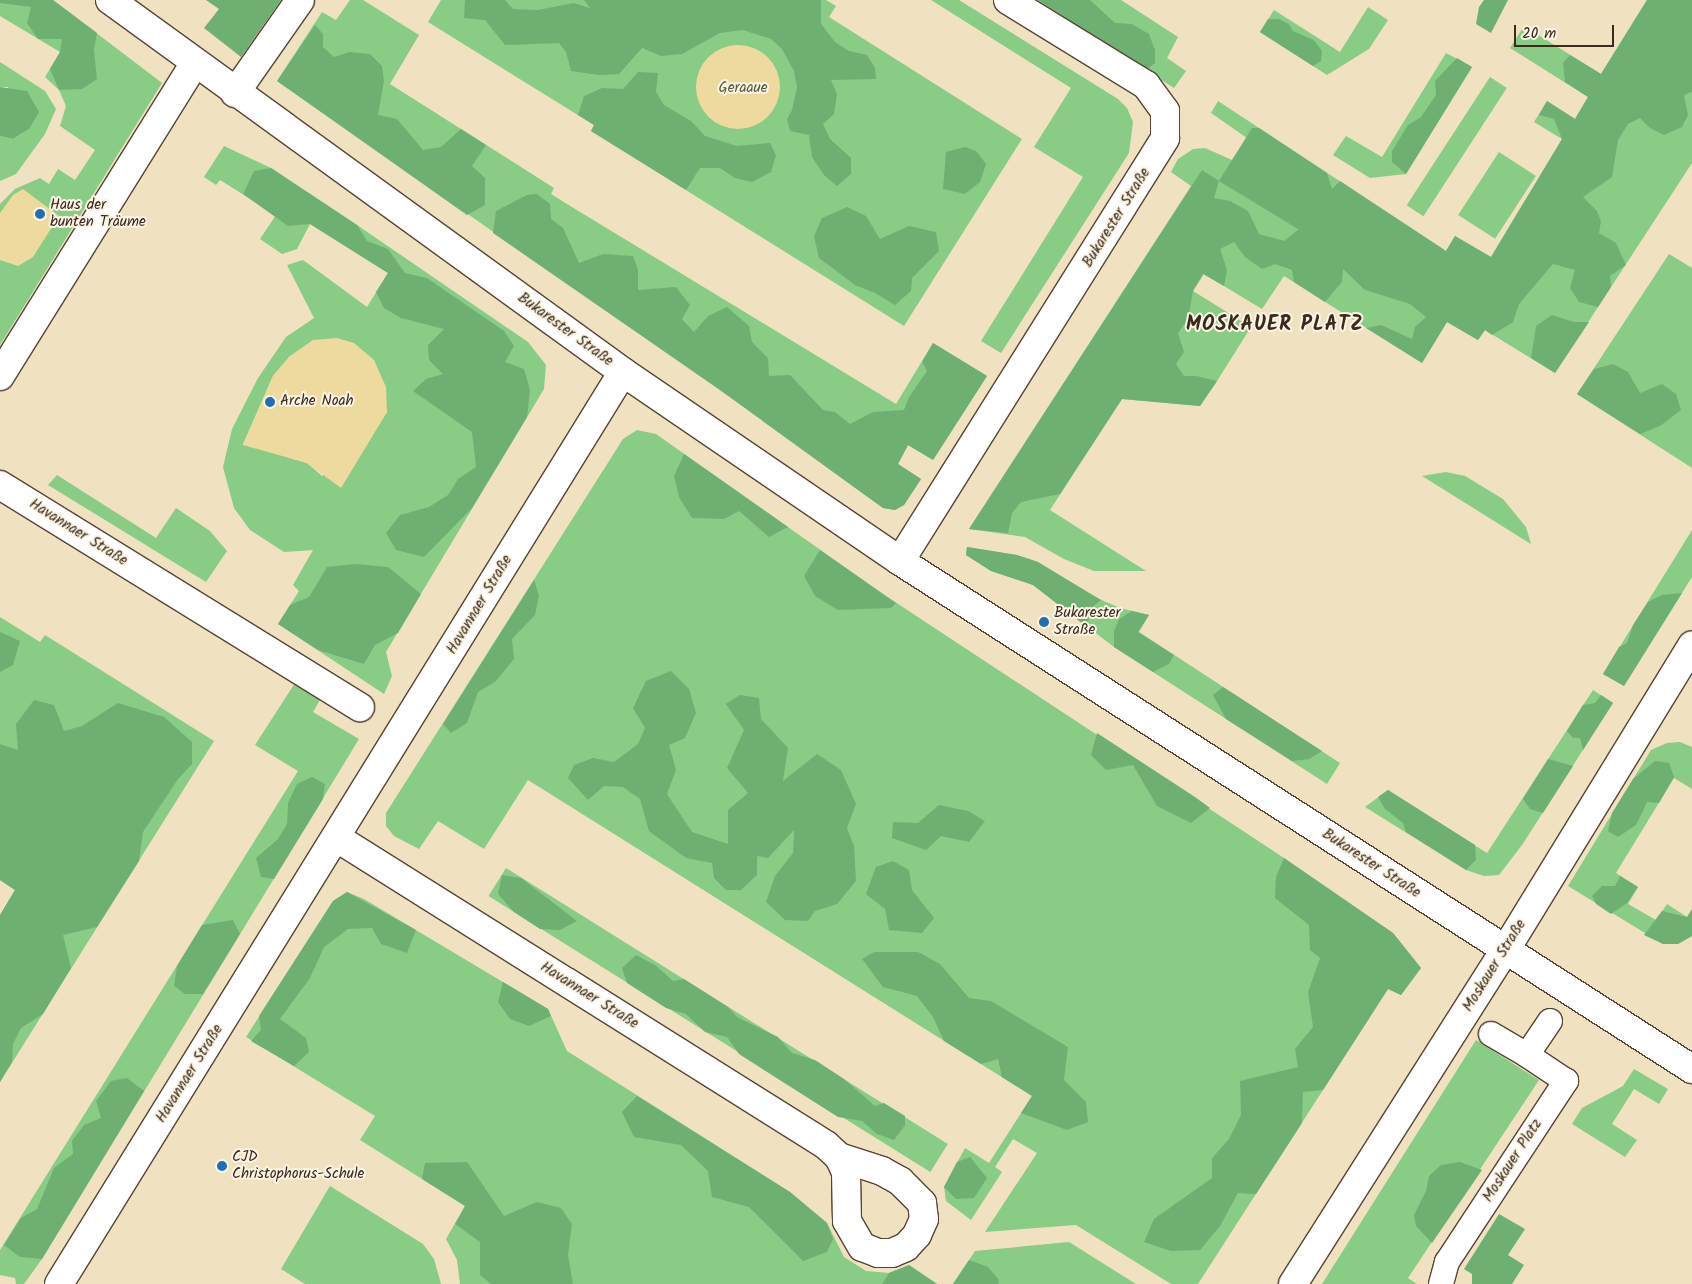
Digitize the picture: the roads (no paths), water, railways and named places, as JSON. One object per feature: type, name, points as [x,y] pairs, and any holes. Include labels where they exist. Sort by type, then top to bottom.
[{"type":"street","name":"Bukarester Straße","points":[[110,0],[235,93],[623,372],[900,561],[1692,1069]]},
{"type":"street","points":[[235,93],[300,0]]},
{"type":"street","name":"Bukarester Straße","points":[[900,561],[1165,138],[1164,111],[1146,85],[1008,0]]},
{"type":"street","points":[[0,376],[195,63]]},
{"type":"street","name":"Havannaer Straße","points":[[59,1284],[337,838],[623,372]]},
{"type":"street","name":"Havannaer Straße","points":[[0,485],[360,706]]},
{"type":"street","name":"Moskauer Straße","points":[[1293,1284],[1506,949],[1692,645]]},
{"type":"street","name":"Havannaer Straße","points":[[337,838],[818,1140],[839,1157]]},
{"type":"street","points":[[1527,1055],[1550,1021]]},
{"type":"street","name":"Moskauer Platz","points":[[1441,1284],[1448,1262],[1566,1081],[1491,1034]]},
{"type":"place","name":"Haus der bunten Träume","points":[[40,214]]},
{"type":"place","name":"Arche Noah","points":[[270,402]]},
{"type":"place","name":"Bukarester Straße","points":[[1044,622]]},
{"type":"place","name":"CJD Christophorus-Schule","points":[[222,1166]]},
{"type":"district","name":"MOSKAUER PLATZ","points":[[1275,325]]},
{"type":"park label","name":"Geraaue","points":[[743,89]]}]
